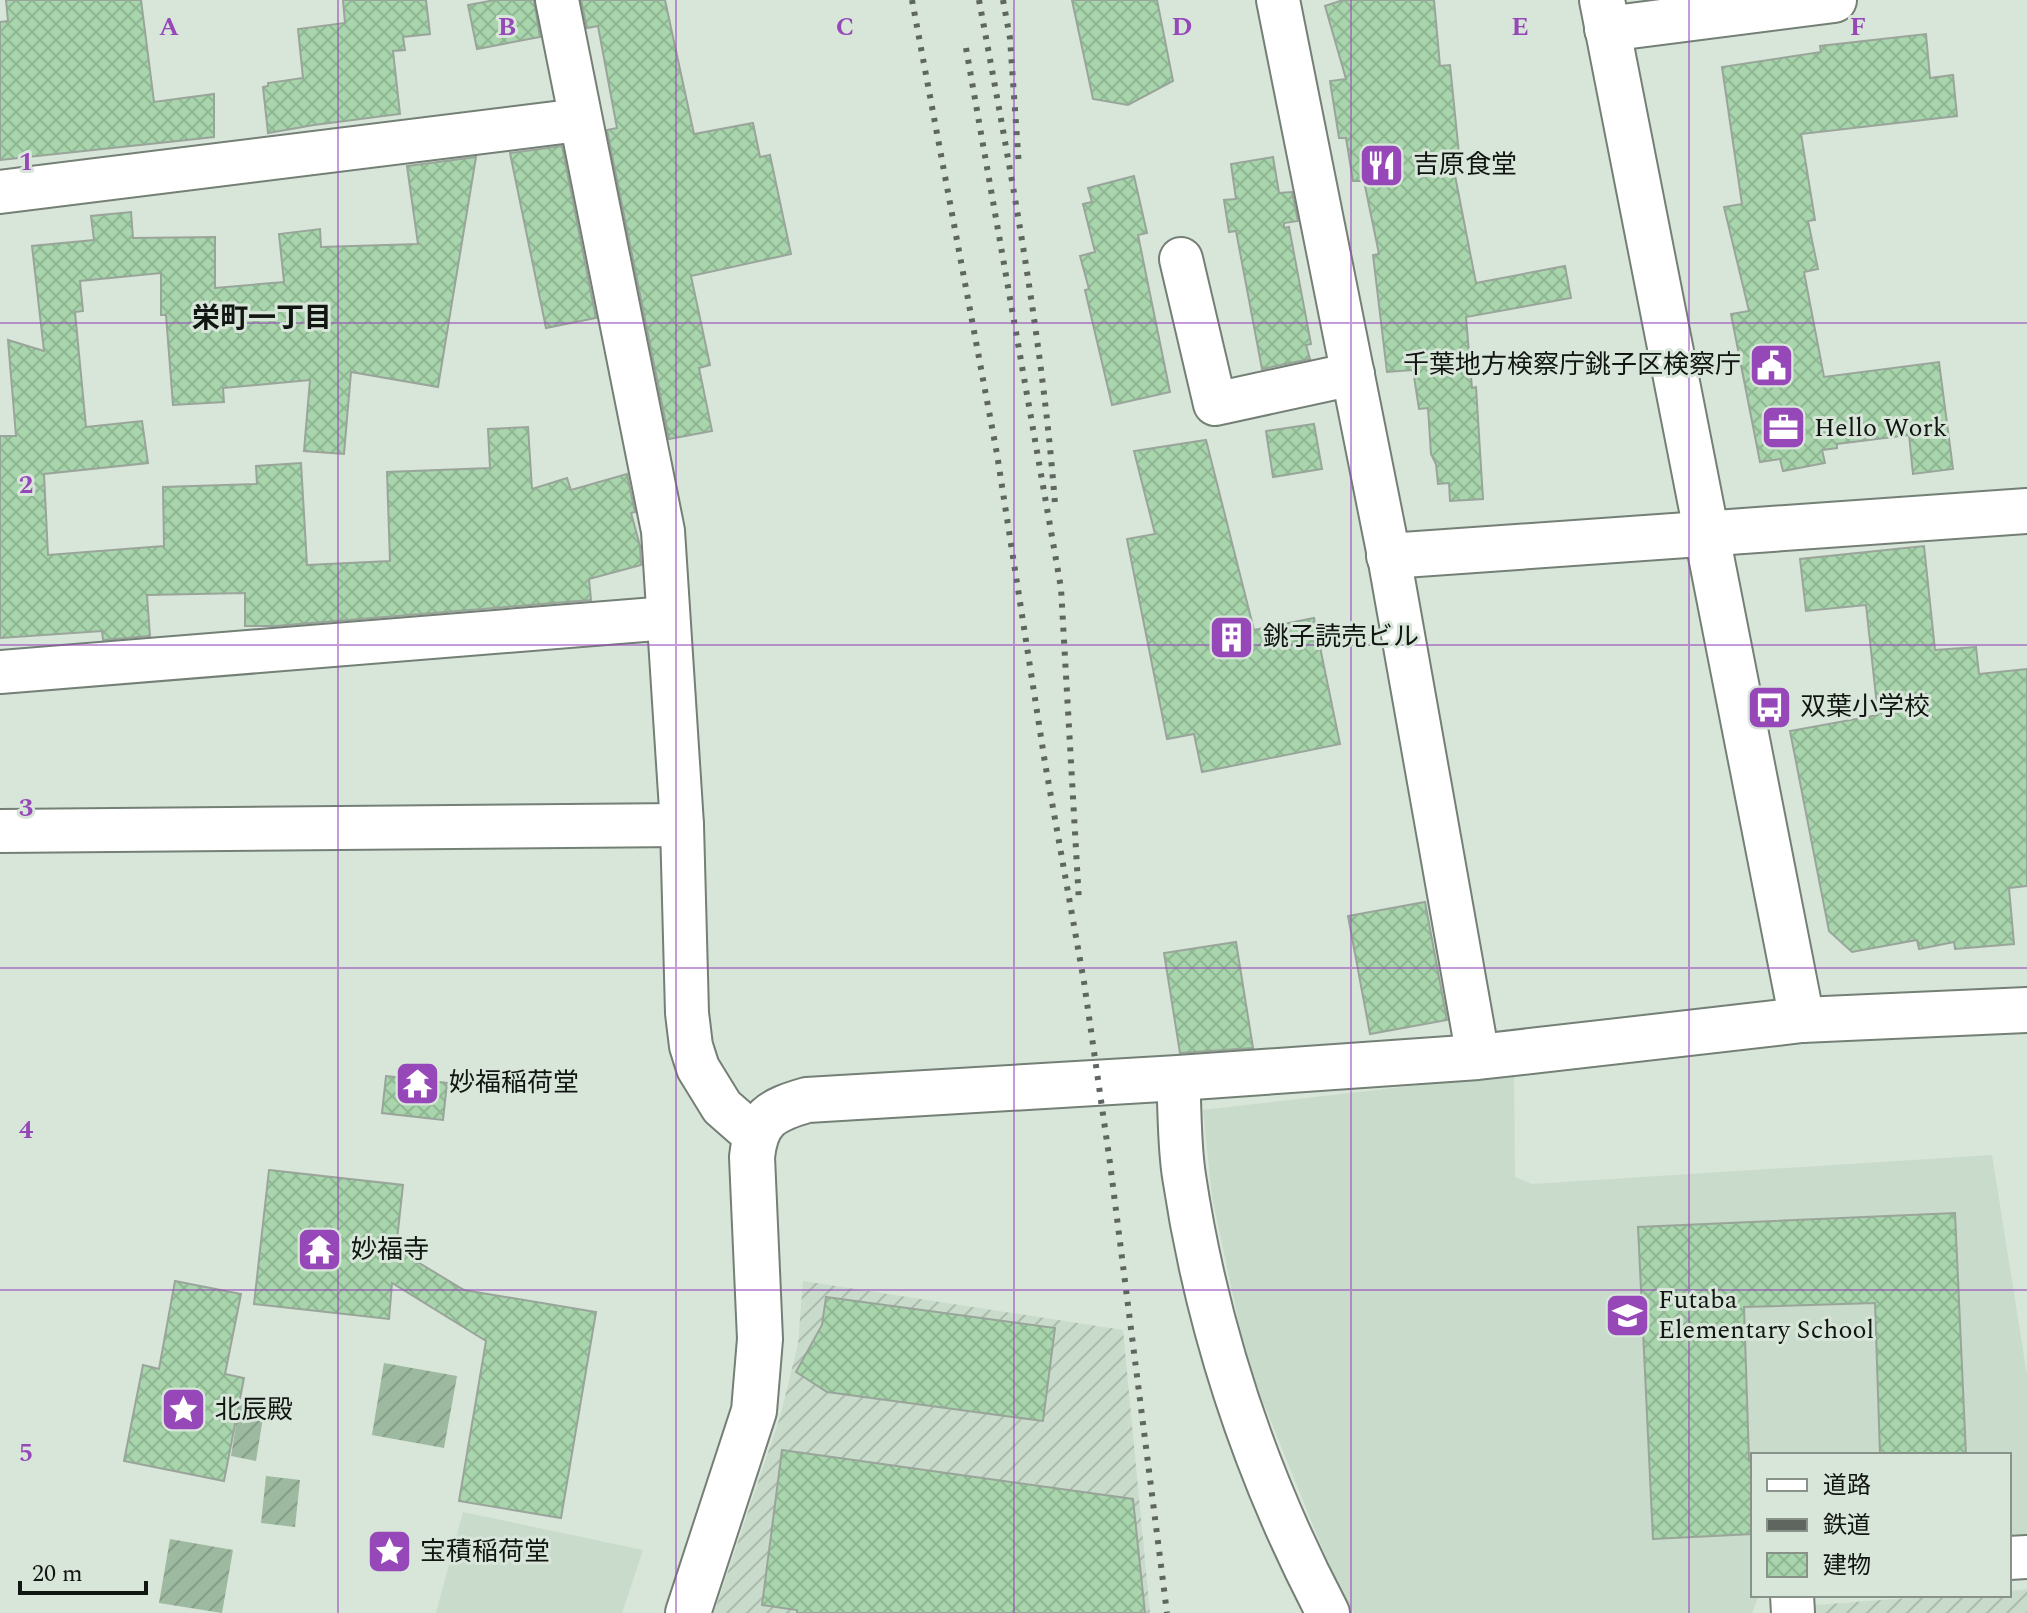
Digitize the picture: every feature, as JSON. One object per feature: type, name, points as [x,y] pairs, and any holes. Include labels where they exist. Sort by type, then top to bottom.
[{"type":"street","points":[[557,0],[663,531],[682,825],[687,1013],[691,1046],[698,1068],[722,1107],[754,1135]]},
{"type":"street","points":[[1278,0],[1389,556],[1478,1057]]},
{"type":"street","points":[[1802,1020],[1604,14],[1834,0]]},
{"type":"street","points":[[0,192],[579,120]]},
{"type":"street","points":[[1181,259],[1215,404],[1353,374]]},
{"type":"street","points":[[1389,556],[2027,511]]},
{"type":"street","points":[[0,672],[668,618]]},
{"type":"street","points":[[0,831],[682,825]]},
{"type":"street","points":[[688,1613],[754,1411],[760,1339],[752,1157],[754,1135],[776,1109],[807,1100],[1478,1057],[1802,1020],[2027,1010]]},
{"type":"street","points":[[1178,1078],[1183,1174],[1216,1336],[1254,1449],[1296,1552],[1328,1613]]},
{"type":"shaded area","name":"Futaba Elementary School","points":[[1514,1074],[1515,1177],[1532,1184],[1992,1155],[2027,1375],[2027,1545],[2011,1546],[2011,1453],[1751,1453],[1751,1597],[1758,1597],[1752,1613],[1354,1613],[1335,1579],[1248,1365],[1212,1197],[1203,1110]]},
{"type":"shaded area","points":[[803,1281],[1123,1330],[1150,1613],[714,1613],[780,1417],[798,1344]]},
{"type":"shaded area","points":[[384,1363],[457,1376],[444,1448],[372,1435]]},
{"type":"shaded area","points":[[240,1400],[265,1405],[256,1461],[231,1456]]},
{"type":"shaded area","points":[[266,1476],[300,1480],[295,1527],[261,1523]]},
{"type":"shaded area","points":[[463,1512],[643,1550],[622,1613],[436,1613]]},
{"type":"shaded area","points":[[170,1539],[233,1550],[222,1613],[159,1603]]},
{"type":"shaded area","points":[[2027,1589],[2027,1613],[1811,1613],[1816,1605],[1922,1597],[2011,1597],[2011,1591]]},
{"type":"building","points":[[6,0],[141,0],[154,102],[214,94],[214,137],[0,160],[0,22],[8,21]]},
{"type":"building","points":[[343,0],[426,0],[430,34],[403,37],[405,50],[393,51],[400,114],[268,133],[263,87],[268,83],[303,78],[298,29],[345,23]]},
{"type":"building","points":[[495,0],[534,0],[540,37],[477,49],[468,5]]},
{"type":"building","points":[[581,0],[665,0],[694,134],[753,123],[760,157],[770,155],[791,254],[691,276],[710,365],[699,368],[712,431],[669,439],[607,130],[617,128],[598,26],[587,28]]},
{"type":"building","points":[[1072,0],[1157,0],[1173,81],[1128,105],[1093,99]]},
{"type":"building","points":[[1343,0],[1434,0],[1440,66],[1450,65],[1459,154],[1451,155],[1476,283],[1565,266],[1571,298],[1466,317],[1472,388],[1476,387],[1483,499],[1450,501],[1449,483],[1438,484],[1436,464],[1431,454],[1428,408],[1419,409],[1413,370],[1387,372],[1373,255],[1379,254],[1364,181],[1353,181],[1346,138],[1339,138],[1330,81],[1346,79],[1325,6]]},
{"type":"building","points":[[1926,34],[1930,78],[1953,75],[1957,116],[1801,134],[1815,220],[1808,221],[1818,269],[1804,272],[1824,377],[1939,362],[1953,469],[1913,474],[1909,435],[1837,444],[1837,448],[1822,450],[1825,463],[1783,471],[1780,459],[1760,462],[1731,314],[1749,311],[1724,207],[1742,204],[1722,67],[1821,52],[1820,46]]},
{"type":"building","points":[[562,146],[596,318],[546,328],[510,153]]},
{"type":"building","points":[[476,157],[438,387],[351,372],[344,454],[304,451],[310,380],[223,388],[224,402],[173,405],[166,315],[161,315],[161,273],[80,281],[83,311],[75,312],[86,427],[142,421],[148,463],[44,474],[48,555],[164,546],[163,487],[257,484],[256,466],[301,463],[307,565],[390,561],[387,472],[490,468],[488,429],[528,427],[532,489],[567,478],[571,490],[627,474],[641,565],[589,579],[591,600],[245,626],[245,593],[147,595],[150,636],[103,640],[102,631],[0,638],[0,436],[16,436],[8,340],[44,351],[32,246],[94,240],[91,216],[131,212],[133,238],[215,237],[215,288],[284,282],[279,234],[320,229],[321,247],[418,244],[407,166]]},
{"type":"building","points":[[1273,157],[1279,193],[1292,192],[1298,221],[1284,223],[1284,228],[1289,227],[1311,344],[1306,345],[1310,359],[1262,369],[1236,231],[1229,232],[1224,200],[1236,199],[1231,164]]},
{"type":"building","points":[[1134,176],[1147,233],[1138,235],[1170,392],[1112,405],[1080,256],[1095,252],[1083,204],[1092,202],[1088,188]]},
{"type":"building","points":[[1314,424],[1322,469],[1273,477],[1266,431]]},
{"type":"building","name":"銚子読売ビル","points":[[1206,440],[1254,630],[1314,618],[1340,744],[1202,772],[1194,734],[1167,739],[1127,539],[1155,534],[1134,451]]},
{"type":"building","points":[[1924,546],[1935,650],[1976,647],[1979,674],[2027,669],[2027,886],[2009,888],[2014,944],[1955,949],[1954,942],[1919,949],[1917,940],[1852,952],[1829,931],[1790,731],[1878,715],[1866,605],[1806,611],[1800,559]]},
{"type":"building","points":[[1425,902],[1447,1020],[1370,1034],[1348,916]]},
{"type":"building","points":[[1236,942],[1253,1048],[1180,1053],[1164,953]]},
{"type":"building","points":[[386,1076],[447,1083],[443,1120],[382,1113]]},
{"type":"building","points":[[269,1170],[403,1185],[396,1249],[464,1290],[596,1312],[561,1518],[459,1501],[486,1341],[392,1283],[389,1319],[254,1304]]},
{"type":"building","points":[[1955,1213],[1966,1453],[1880,1453],[1875,1303],[1744,1307],[1751,1534],[1653,1539],[1638,1227]]},
{"type":"building","points":[[175,1281],[241,1294],[225,1374],[244,1378],[224,1481],[124,1461],[143,1365],[159,1369]]},
{"type":"building","points":[[826,1297],[1055,1328],[1043,1421],[827,1392],[796,1372],[822,1325]]},
{"type":"building","points":[[782,1450],[1133,1499],[1145,1613],[797,1613],[797,1610],[762,1605]]},
{"type":"railway","points":[[912,0],[997,454],[1045,763],[1084,982],[1167,1613]]},
{"type":"railway","points":[[979,0],[1033,314],[1055,504]]},
{"type":"railway","points":[[1003,0],[1010,38],[1019,167]]},
{"type":"railway","points":[[966,48],[1061,588],[1079,902]]},
{"type":"place","name":"吉原食堂","points":[[1382,165]]},
{"type":"place","name":"千葉地方検察庁銚子区検察庁","points":[[1772,365]]},
{"type":"place","name":"Hello Work","points":[[1783,428]]},
{"type":"place","name":"銚子読売ビル","points":[[1232,637]]},
{"type":"place","name":"双葉小学校","points":[[1769,707]]},
{"type":"place","name":"妙福稲荷堂","points":[[418,1083]]},
{"type":"place","name":"妙福寺","points":[[320,1250]]},
{"type":"place","name":"Futaba Elementary School","points":[[1627,1315]]},
{"type":"place","name":"北辰殿","points":[[184,1410]]},
{"type":"place","name":"宝積稲荷堂","points":[[389,1552]]},
{"type":"district","name":"栄町一丁目","points":[[262,318]]}]
